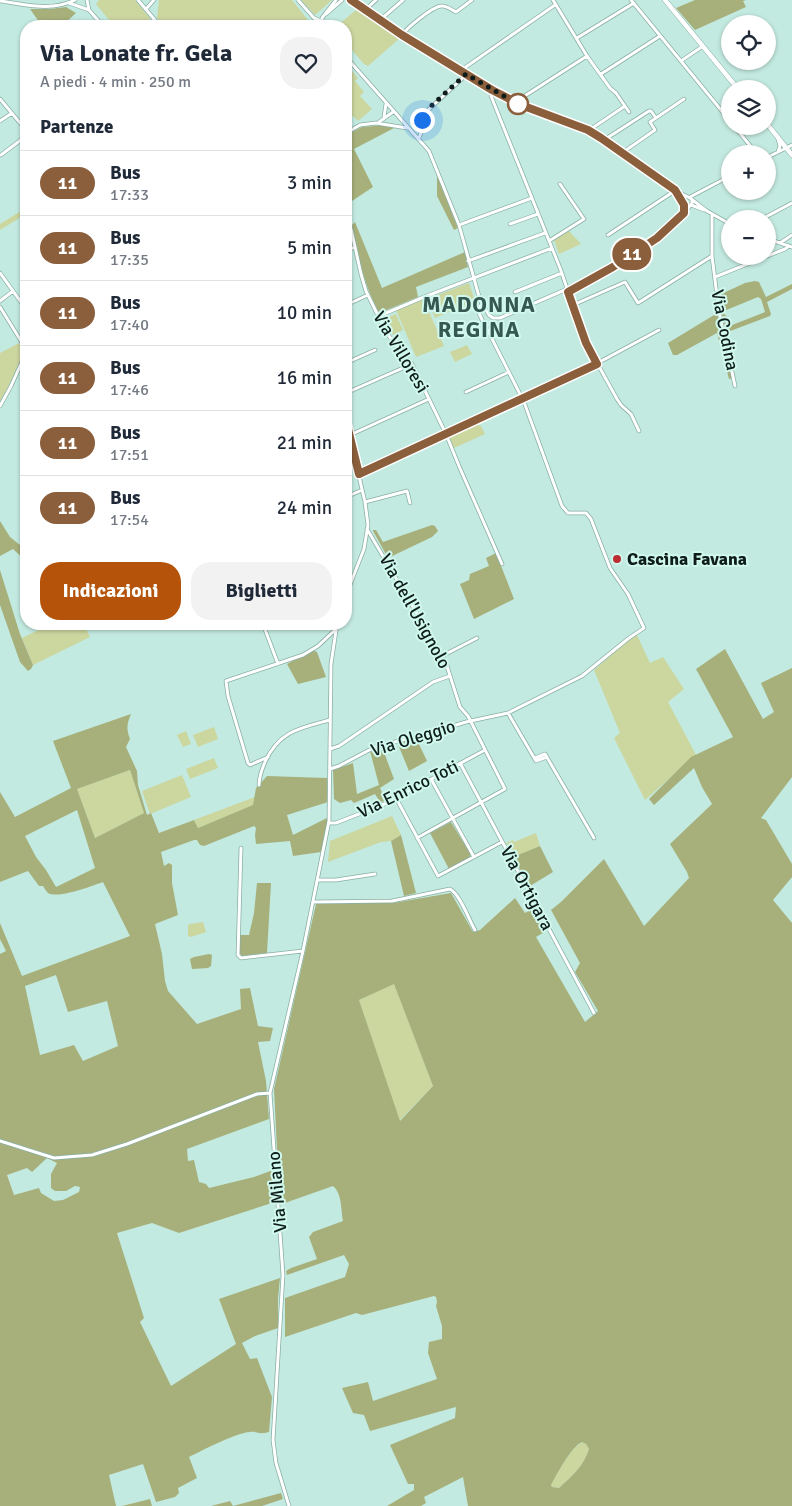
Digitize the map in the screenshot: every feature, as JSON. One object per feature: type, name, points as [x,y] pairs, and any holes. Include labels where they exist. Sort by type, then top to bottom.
[{"type":"main road","points":[[666,0],[731,80]]},
{"type":"main road","points":[[776,135],[792,155]]},
{"type":"street","points":[[0,1],[44,7],[69,3],[75,0]]},
{"type":"street","points":[[87,0],[89,10]]},
{"type":"street","points":[[138,0],[154,19]]},
{"type":"street","points":[[146,10],[154,0]]},
{"type":"street","points":[[298,0],[314,18],[322,18],[342,0]]},
{"type":"street","points":[[322,18],[336,0]]},
{"type":"street","points":[[351,0],[402,35],[492,90],[518,103],[588,130],[676,191],[721,219]]},
{"type":"street","points":[[365,10],[376,0]]},
{"type":"street","points":[[380,20],[403,0]]},
{"type":"street","points":[[402,35],[436,7],[445,6],[456,12],[472,0]]},
{"type":"street","points":[[553,0],[587,56],[629,112]]},
{"type":"street","points":[[576,38],[632,1],[721,110]]},
{"type":"street","points":[[69,3],[89,10],[98,20]]},
{"type":"street","points":[[460,71],[555,5]]},
{"type":"street","points":[[601,74],[660,36]]},
{"type":"street","points":[[681,61],[703,45]]},
{"type":"street","points":[[518,103],[520,99],[587,56]]},
{"type":"street","points":[[352,64],[429,152],[459,225],[476,290],[489,315],[495,318],[501,318],[568,290],[613,267],[657,238],[684,213],[690,205],[689,198]]},
{"type":"street","points":[[418,139],[426,112],[466,74]]},
{"type":"street","points":[[492,90],[491,96],[562,273],[586,343],[619,403],[631,414],[639,431]]},
{"type":"street","points":[[0,99],[20,123]]},
{"type":"street","points":[[622,153],[655,130],[650,122],[684,99]]},
{"type":"street","points":[[384,118],[386,103]]},
{"type":"street","points":[[588,130],[625,106]]},
{"type":"street","points":[[604,140],[649,110],[652,111],[656,118]]},
{"type":"street","points":[[376,123],[393,112]]},
{"type":"street","points":[[0,121],[12,113]]},
{"type":"street","points":[[352,130],[360,126],[376,123],[407,128]]},
{"type":"street","points":[[741,135],[750,145]]},
{"type":"street","points":[[775,135],[780,144],[777,153]]},
{"type":"street","points":[[1,155],[20,141]]},
{"type":"street","points":[[777,153],[792,145]]},
{"type":"street","points":[[684,213],[684,198],[689,198],[721,181]]},
{"type":"street","points":[[549,241],[584,220],[560,184]]},
{"type":"street","points":[[676,191],[683,204]]},
{"type":"street","points":[[608,235],[676,191]]},
{"type":"street","points":[[459,225],[532,198]]},
{"type":"street","points":[[776,212],[792,203]]},
{"type":"street","points":[[683,204],[707,211]]},
{"type":"street","points":[[510,224],[538,214]]},
{"type":"street","name":"Via Codina","points":[[712,214],[712,256],[722,330],[735,386]]},
{"type":"street","points":[[468,260],[546,232]]},
{"type":"street","name":"Via Villoresi","points":[[352,234],[362,278],[368,295],[388,335],[412,364],[446,434],[502,564]]},
{"type":"street","points":[[780,242],[792,234]]},
{"type":"street","points":[[776,241],[790,246]]},
{"type":"street","points":[[715,277],[790,246]]},
{"type":"street","points":[[379,316],[552,248]]},
{"type":"street","points":[[573,305],[625,282],[638,303],[712,256]]},
{"type":"street","points":[[515,292],[562,273]]},
{"type":"street","points":[[0,274],[20,301]]},
{"type":"street","points":[[0,301],[13,291]]},
{"type":"street","points":[[352,302],[368,295]]},
{"type":"street","points":[[470,722],[508,713],[582,676],[644,628],[628,594],[610,568],[591,519],[586,513],[568,513],[562,506],[522,398],[478,311],[481,305]]},
{"type":"street","points":[[0,307],[20,339]]},
{"type":"street","points":[[482,319],[489,320]]},
{"type":"street","points":[[490,335],[502,327],[500,322]]},
{"type":"street","points":[[359,474],[597,364],[659,330]]},
{"type":"street","points":[[352,360],[375,350]]},
{"type":"street","points":[[352,390],[412,364]]},
{"type":"street","points":[[0,406],[12,386],[20,367]]},
{"type":"street","points":[[466,392],[509,372]]},
{"type":"street","points":[[352,434],[429,399]]},
{"type":"street","points":[[352,442],[368,528],[364,549],[352,580]]},
{"type":"street","points":[[352,494],[362,490]]},
{"type":"street","points":[[364,502],[407,491],[410,503]]},
{"type":"street","name":"Via dell'Usignolo","points":[[368,528],[442,656],[460,707],[467,715],[506,789],[481,803]]},
{"type":"street","points":[[265,630],[278,664]]},
{"type":"street","points":[[268,757],[250,765],[248,763],[226,683],[227,680],[299,656],[314,648],[334,630]]},
{"type":"street","name":"Via Milano","points":[[289,1506],[276,1463],[272,1434],[283,1293],[281,1237],[270,1093],[304,951],[330,816],[331,664],[335,630]]},
{"type":"street","points":[[442,656],[477,638]]},
{"type":"street","points":[[330,749],[338,746],[434,682],[450,676]]},
{"type":"street","points":[[508,713],[534,758],[544,754],[594,838]]},
{"type":"street","points":[[259,784],[261,773],[276,744],[286,735],[330,720]]},
{"type":"street","name":"Via Oleggio","points":[[330,769],[356,758],[373,747],[470,722]]},
{"type":"street","name":"Via Enrico Toti","points":[[329,823],[336,823],[396,798],[485,750]]},
{"type":"street","name":"Via Ortigara","points":[[460,763],[594,1013]]},
{"type":"street","points":[[431,779],[474,857]]},
{"type":"street","points":[[396,798],[438,876],[502,842]]},
{"type":"street","points":[[417,838],[481,803]]},
{"type":"street","points":[[241,848],[238,954],[241,958],[304,951]]},
{"type":"street","points":[[318,880],[336,880],[376,874]]},
{"type":"street","points":[[313,902],[392,901],[450,890],[458,897],[474,930]]},
{"type":"street","points":[[0,1141],[54,1158],[92,1155],[128,1144],[250,1096],[270,1093]]},
{"type":"green space","points":[[99,0],[135,0],[150,18],[150,20],[109,20],[96,4]]},
{"type":"green space","points":[[159,0],[292,0],[308,20],[159,20],[157,18]]},
{"type":"green space","points":[[301,0],[332,0],[315,15]]},
{"type":"green space","points":[[695,0],[746,0],[743,1],[746,7],[728,15],[721,15],[721,18],[695,30],[676,8]]},
{"type":"green space","points":[[66,7],[76,13],[68,20],[38,20],[30,9]]},
{"type":"green space","points":[[356,10],[400,38],[368,66],[352,50],[352,20],[344,20]]},
{"type":"green space","points":[[352,71],[358,78],[355,81],[364,92],[360,96],[372,109],[358,121],[353,116]]},
{"type":"green space","points":[[385,125],[396,127],[354,149],[373,187],[352,201],[352,132],[362,127]]},
{"type":"green space","points":[[437,175],[458,228],[454,230],[437,196]]},
{"type":"green space","points":[[20,212],[20,218],[0,230],[0,224]]},
{"type":"green space","points":[[355,222],[382,288],[465,252],[468,267],[416,287],[418,297],[379,313],[369,292],[362,270],[352,225]]},
{"type":"green space","points":[[568,230],[581,244],[559,254],[554,240]]},
{"type":"green space","points":[[759,282],[766,297],[792,284],[792,289],[767,302],[770,316],[725,333],[719,295],[745,283]],"holes":[[[758,297],[761,299],[765,312],[727,327],[725,321],[729,318],[724,314],[724,311]]]},
{"type":"green space","points":[[469,283],[475,301],[435,318],[427,299]]},
{"type":"green space","points":[[423,298],[444,346],[416,357],[396,310]]},
{"type":"green space","points":[[719,312],[734,378],[729,379],[717,333],[677,355],[673,355],[668,343]]},
{"type":"green space","points":[[396,314],[403,330],[393,335],[386,318]]},
{"type":"green space","points":[[19,343],[20,345],[20,362],[0,401],[0,353]]},
{"type":"green space","points":[[467,345],[472,354],[455,362],[450,352]]},
{"type":"green space","points":[[475,424],[481,426],[485,434],[454,448],[449,437]]},
{"type":"green space","points":[[0,521],[10,537],[20,545],[20,555],[13,549],[0,556]]},
{"type":"green space","points":[[432,525],[438,531],[432,537],[388,558],[373,531],[376,530],[383,542]]},
{"type":"green space","points":[[496,553],[514,599],[474,619],[460,584],[469,580],[470,574],[489,566],[486,558]]},
{"type":"green space","points":[[0,570],[20,634],[33,665],[28,671],[20,662],[0,605]]},
{"type":"green space","points":[[39,630],[87,630],[90,637],[33,665],[22,638]]},
{"type":"green space","points":[[636,633],[650,663],[663,657],[684,689],[668,702],[696,755],[645,800],[614,738],[620,733],[594,670]]},
{"type":"green space","points":[[725,649],[763,719],[774,712],[761,683],[792,668],[792,777],[761,818],[766,820],[792,864],[792,877],[773,900],[792,923],[792,1506],[468,1506],[463,1477],[424,1497],[426,1503],[421,1506],[387,1506],[414,1490],[414,1484],[408,1484],[390,1445],[455,1418],[456,1407],[370,1431],[364,1415],[353,1413],[342,1388],[368,1382],[373,1401],[437,1379],[428,1353],[429,1342],[442,1339],[442,1326],[436,1306],[436,1297],[362,1315],[356,1313],[285,1337],[285,1298],[345,1277],[349,1264],[344,1255],[287,1275],[286,1271],[317,1259],[309,1237],[313,1232],[343,1221],[340,1197],[333,1186],[282,1204],[278,1170],[274,1089],[316,904],[393,903],[451,893],[473,932],[480,930],[515,898],[525,913],[535,907],[548,930],[536,937],[585,1022],[598,1011],[575,972],[580,963],[551,910],[604,859],[644,926],[689,878],[670,844],[712,804],[694,768],[654,805],[649,799],[691,757],[733,737],[696,669]],"holes":[[[394,984],[433,1086],[400,1121],[359,1000]],[[582,1442],[589,1449],[580,1466],[559,1488],[552,1487],[551,1485],[565,1461],[573,1449]]]},
{"type":"green space","points":[[313,650],[317,652],[326,677],[298,684],[287,664]]},
{"type":"green space","points":[[131,714],[128,726],[130,739],[126,747],[137,771],[138,785],[147,815],[151,813],[159,833],[194,820],[198,828],[253,805],[256,788],[267,776],[327,778],[328,802],[287,815],[293,835],[327,818],[321,852],[293,856],[290,841],[256,844],[256,828],[254,826],[204,846],[200,845],[197,840],[194,840],[161,852],[164,866],[169,863],[172,865],[172,883],[178,915],[155,924],[168,991],[197,1024],[241,1009],[240,989],[250,988],[258,1026],[273,1028],[270,1041],[258,1042],[266,1081],[269,1119],[187,1149],[188,1161],[194,1160],[199,1182],[206,1184],[209,1188],[254,1177],[273,1170],[275,1202],[179,1233],[152,1223],[117,1233],[144,1318],[140,1322],[171,1386],[236,1344],[219,1299],[280,1278],[278,1328],[242,1343],[250,1359],[257,1358],[272,1397],[269,1432],[250,1432],[237,1435],[189,1457],[197,1478],[178,1488],[179,1493],[175,1497],[156,1502],[143,1464],[109,1475],[116,1506],[0,1506],[0,954],[6,951],[0,939],[0,923],[22,976],[130,936],[103,882],[75,891],[53,894],[48,893],[43,886],[39,886],[28,871],[0,882],[0,792],[15,817],[71,788],[53,741]],"holes":[[[130,770],[144,813],[95,838],[77,789]],[[77,810],[95,868],[56,887],[36,857],[25,836]],[[56,975],[68,1012],[107,1001],[118,1046],[83,1061],[74,1045],[40,1055],[25,986]],[[47,1158],[57,1163],[51,1174],[51,1188],[55,1191],[66,1191],[75,1186],[80,1187],[79,1192],[63,1200],[54,1201],[41,1193],[39,1188],[14,1195],[7,1175],[27,1168],[32,1172]]]},
{"type":"green space","points":[[214,727],[218,739],[198,747],[193,735]]},
{"type":"green space","points":[[186,731],[191,744],[183,747],[177,735]]},
{"type":"green space","points":[[416,738],[427,761],[409,771],[397,742]]},
{"type":"green space","points":[[382,747],[394,779],[380,788],[386,801],[380,802],[375,794],[354,803],[351,800],[340,803],[334,799],[333,770],[353,763],[357,794],[379,785],[370,751]]},
{"type":"green space","points":[[214,758],[218,768],[190,779],[186,769]]},
{"type":"green space","points":[[130,770],[144,813],[95,838],[77,789]]},
{"type":"green space","points":[[182,775],[191,797],[150,814],[142,791]]},
{"type":"green space","points":[[255,797],[254,805],[198,828],[194,820]]},
{"type":"green space","points":[[392,816],[401,835],[391,841],[381,842],[328,862],[330,841]]},
{"type":"green space","points":[[451,822],[470,853],[470,857],[449,869],[430,833]]},
{"type":"green space","points":[[536,833],[540,846],[513,857],[506,843],[513,840],[514,842]]},
{"type":"green space","points":[[401,835],[416,893],[404,896],[391,841]]},
{"type":"green space","points":[[540,846],[553,872],[530,886],[513,857]]},
{"type":"green space","points":[[257,883],[271,883],[267,953],[242,956],[239,953],[240,935],[249,935],[254,913]]},
{"type":"green space","points":[[203,922],[206,932],[191,937],[188,936],[188,925]]},
{"type":"green space","points":[[209,954],[212,955],[211,966],[208,968],[192,969],[190,959]]},
{"type":"green space","points":[[394,983],[433,1086],[399,1121],[359,1000]]},
{"type":"green space","points":[[583,1442],[589,1449],[580,1466],[559,1488],[552,1487],[551,1485],[565,1461],[574,1449]]},
{"type":"green space","points":[[281,1493],[283,1499],[262,1506],[233,1506]]},
{"type":"green space","points":[[150,1499],[152,1506],[122,1506]]},
{"type":"green space","points":[[230,1501],[233,1506],[211,1506]]},
{"type":"bus line","name":"11","points":[[351,0],[402,35],[492,90],[521,105],[588,130],[598,136],[675,190],[684,205],[684,213],[661,236],[613,267],[568,292],[586,343],[597,364],[359,474],[352,444]]},
{"type":"place","name":"Cascina Favana","points":[[617,559]]},
{"type":"district","name":"MADONNA REGINA","points":[[479,316]]},
{"type":"route","points":[[422,120],[428,109],[466,74],[518,104]]}]
